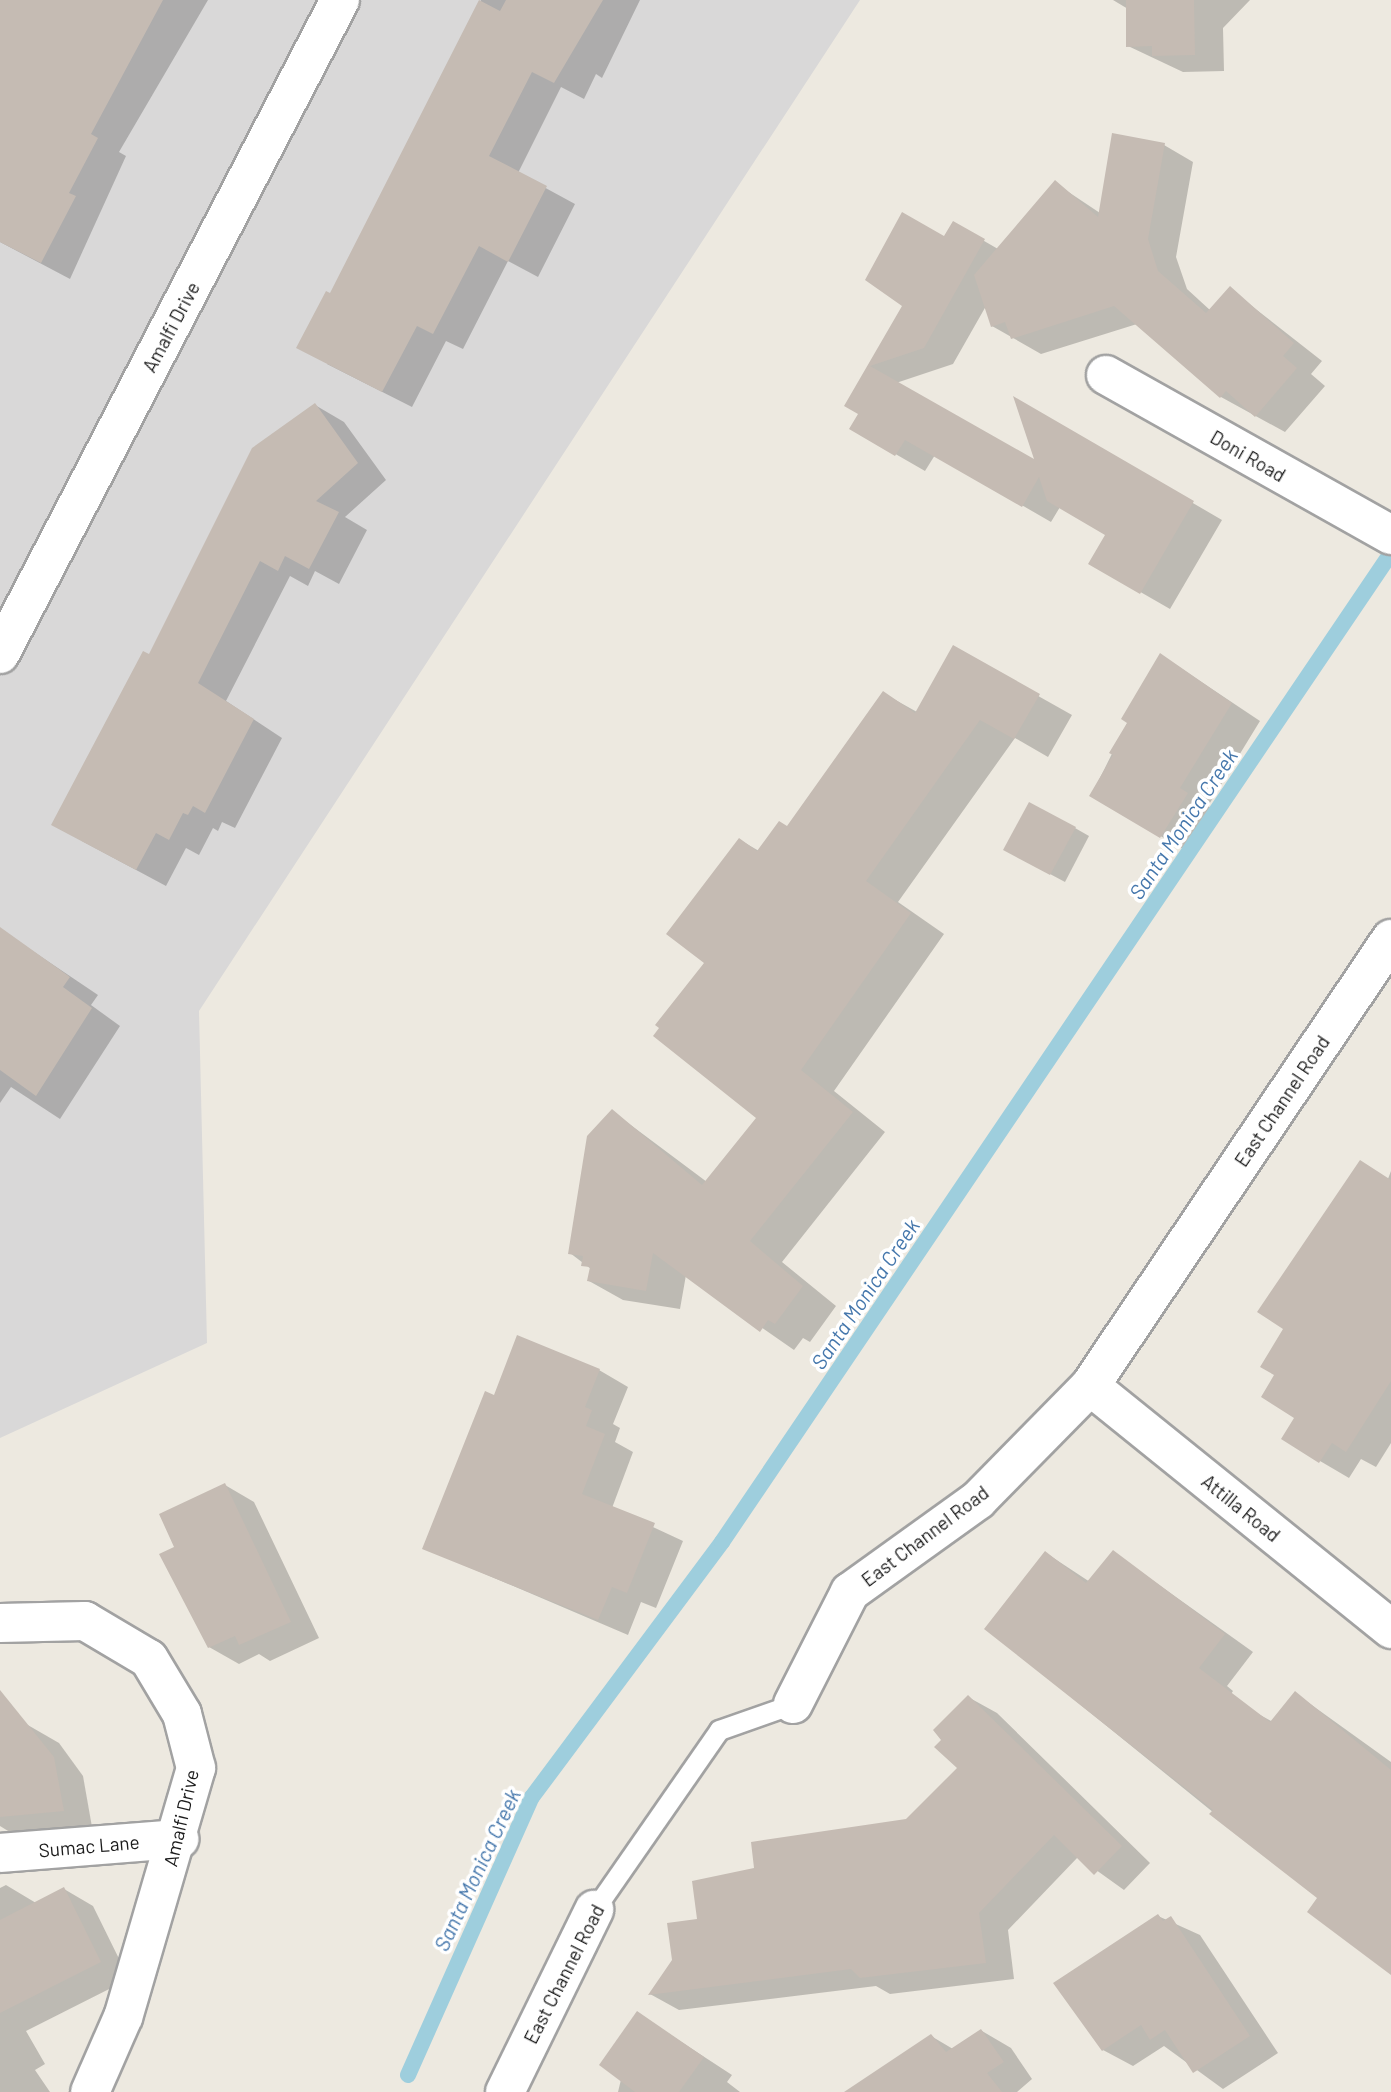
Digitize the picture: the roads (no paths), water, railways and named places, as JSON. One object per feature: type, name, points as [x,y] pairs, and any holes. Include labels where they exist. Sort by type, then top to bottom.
[{"type":"street","name":"Amalfi Drive","points":[[0,654],[340,0]]},
{"type":"street","name":"Doni Road","points":[[1106,375],[1381,531]]},
{"type":"street","name":"East Channel Road","points":[[793,1704],[850,1592],[978,1500],[1090,1386],[1391,939]]},
{"type":"street","name":"Attilla Road","points":[[1090,1386],[1391,1629]]},
{"type":"street","name":"Amalfi Drive","points":[[0,1623],[85,1621],[149,1659],[182,1714],[196,1768],[179,1839],[123,2017],[90,2092]]},
{"type":"street","name":"Sumac Lane","points":[[0,1853],[179,1839]]},
{"type":"street","name":"East Channel Road","points":[[505,2092],[594,1910]]},
{"type":"lane","name":"East Channel Road","points":[[594,1910],[719,1730],[793,1704]]},
{"type":"waterway","name":"Santa Monica Creek","points":[[408,2075],[532,1797],[722,1542],[1391,553]]}]
